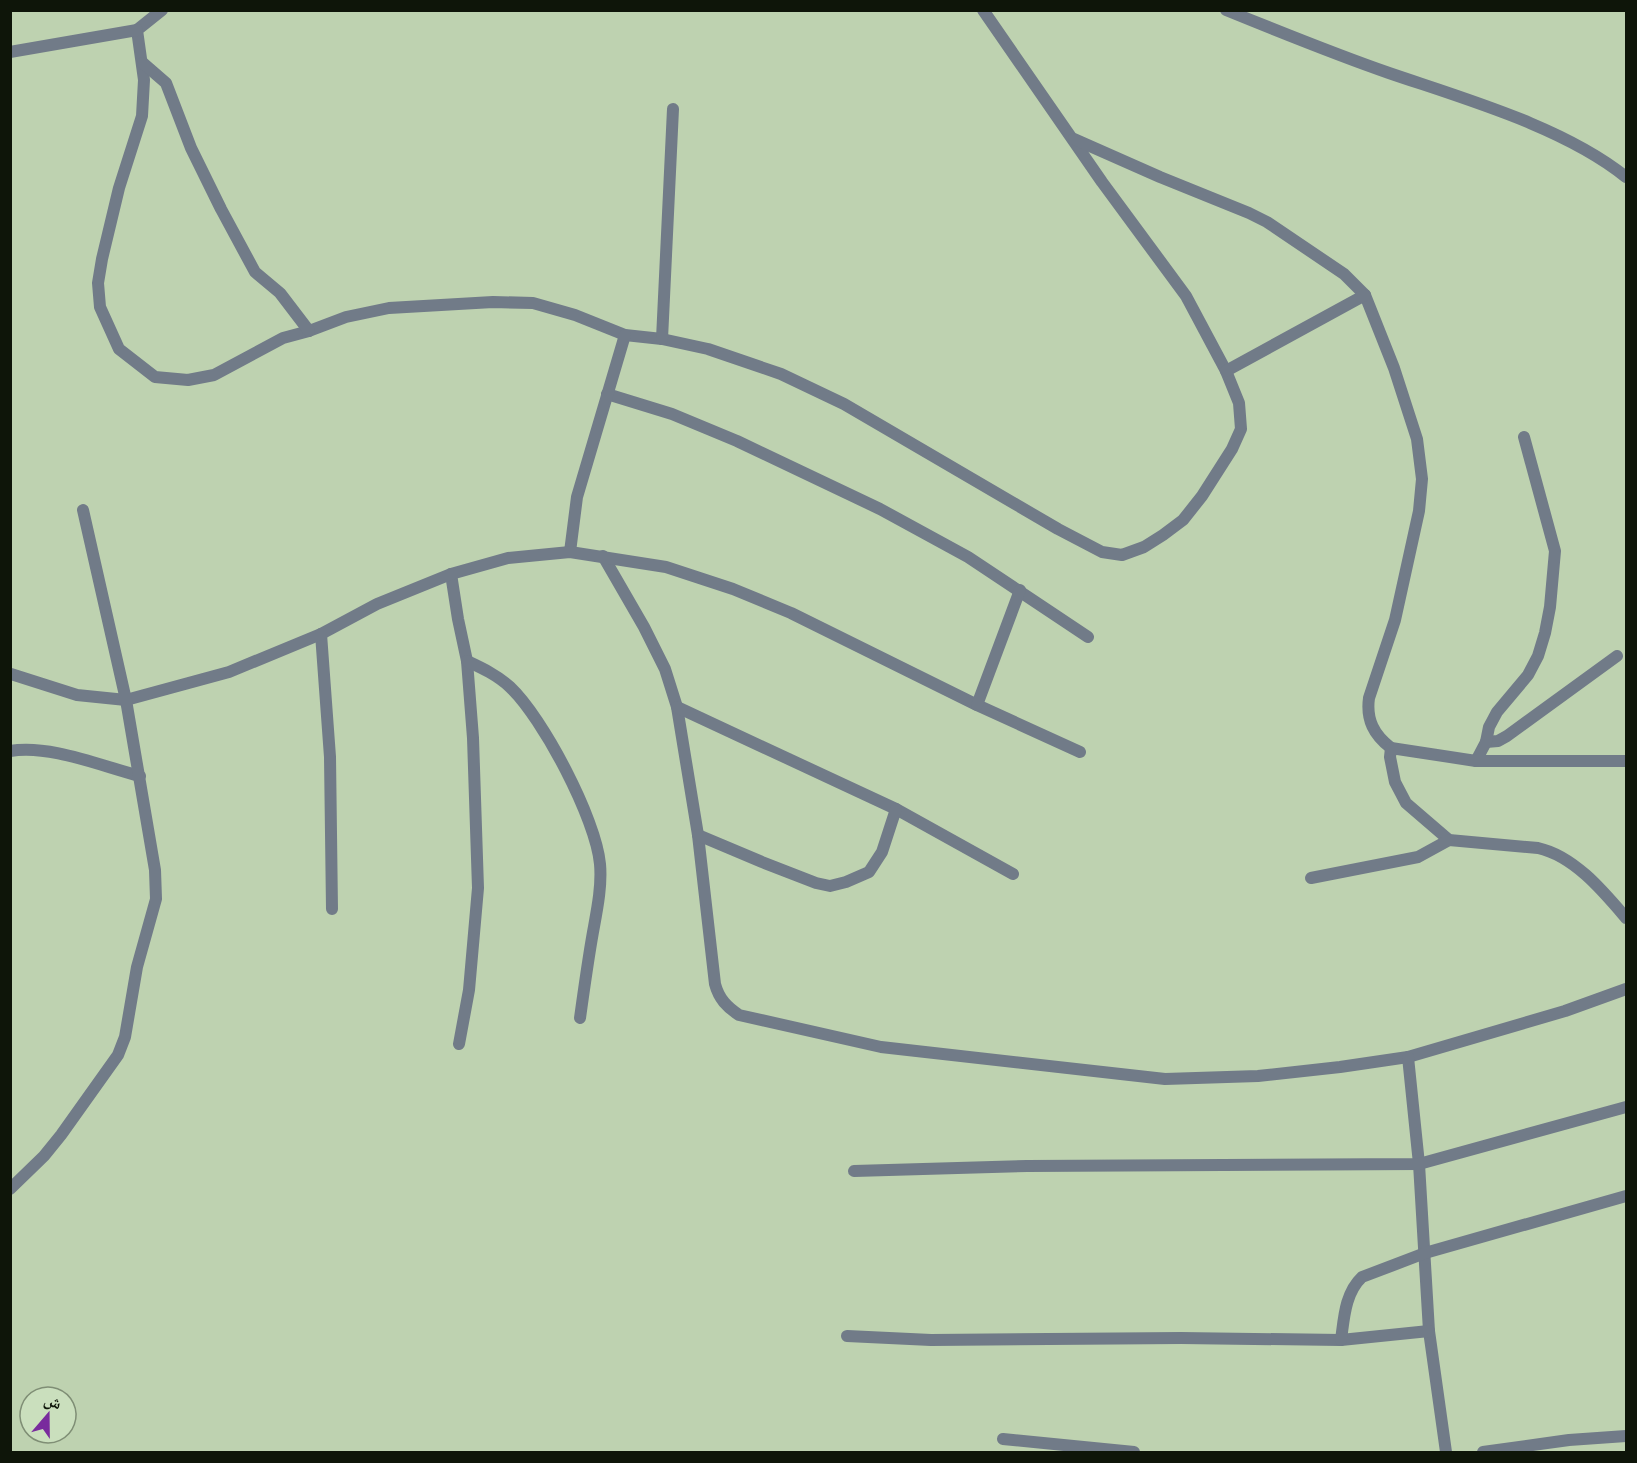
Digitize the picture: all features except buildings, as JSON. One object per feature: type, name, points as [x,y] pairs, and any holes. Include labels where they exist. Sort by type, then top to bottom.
[{"type":"street","points":[[10,52],[136,30],[162,10]]},
{"type":"street","points":[[136,30],[143,63],[142,116],[119,188],[98,283],[100,307],[119,349],[155,377],[189,380],[214,375],[283,338],[346,317],[389,308],[493,302],[533,303],[575,315],[625,335],[662,339],[708,349],[781,374],[844,404],[1058,529],[1102,552],[1122,555],[1144,547],[1183,520],[1202,496],[1232,449],[1241,429],[1239,403],[1226,371],[1186,296],[1102,182],[983,10]]},
{"type":"street","points":[[1226,10],[1335,54],[1531,124],[1606,161],[1626,177]]},
{"type":"street","points":[[143,63],[166,83],[191,147],[255,272],[280,293],[309,331]]},
{"type":"street","points":[[662,339],[674,110]]},
{"type":"street","points":[[1073,138],[1258,217],[1344,273],[1365,295],[1394,368],[1417,439],[1422,478],[1419,511],[1395,620],[1367,709],[1369,721],[1378,738],[1391,748],[1476,761],[1626,761]]},
{"type":"street","points":[[1226,371],[1365,295]]},
{"type":"street","points":[[570,552],[577,496],[625,335]]},
{"type":"street","points":[[607,394],[672,414],[737,441],[890,514],[968,557],[1088,638]]},
{"type":"street","points":[[1476,761],[1497,712],[1528,675],[1538,656],[1550,607],[1555,551],[1524,437]]},
{"type":"street","points":[[10,1189],[44,1156],[118,1055],[124,1037],[137,967],[156,899],[157,884],[126,700],[83,510]]},
{"type":"street","points":[[11,674],[77,695],[126,700],[229,672],[321,634],[377,604],[451,573],[508,558],[570,552],[666,567],[733,589],[791,613],[977,705],[1080,752]]},
{"type":"street","points":[[603,556],[650,638],[665,669],[677,707],[698,835],[715,984],[718,995],[727,1007],[739,1015],[880,1047],[1165,1078],[1258,1076],[1408,1057],[1564,1011],[1626,989]]},
{"type":"street","points":[[451,573],[467,661],[473,738],[478,888],[469,990],[459,1044]]},
{"type":"street","points":[[977,705],[1020,590]]},
{"type":"street","points":[[321,634],[330,757],[332,909]]},
{"type":"street","points":[[1486,742],[1498,741],[1507,736],[1617,656]]},
{"type":"street","points":[[467,661],[492,672],[510,687],[531,712],[572,783],[589,819],[600,863],[600,891],[580,1018]]},
{"type":"street","points":[[677,707],[896,808],[1013,874]]},
{"type":"street","points":[[1391,748],[1390,757],[1395,782],[1406,802],[1449,840]]},
{"type":"street","points":[[10,751],[24,749],[45,751],[140,776]]},
{"type":"street","points":[[698,835],[816,883],[830,886],[869,872],[882,852],[896,808]]},
{"type":"street","points":[[1311,878],[1418,857],[1449,840],[1538,848],[1552,851],[1587,877],[1626,918]]},
{"type":"street","points":[[1408,1057],[1419,1164],[1429,1332],[1446,1452]]},
{"type":"street","points":[[854,1171],[1028,1166],[1419,1164],[1626,1107]]},
{"type":"street","points":[[1341,1340],[1346,1309],[1354,1285],[1369,1274],[1425,1253],[1626,1196]]},
{"type":"street","points":[[847,1336],[931,1340],[1181,1338],[1341,1340],[1429,1332]]},
{"type":"street","points":[[1483,1452],[1569,1440],[1626,1436]]},
{"type":"street","points":[[1004,1439],[1134,1452]]}]
